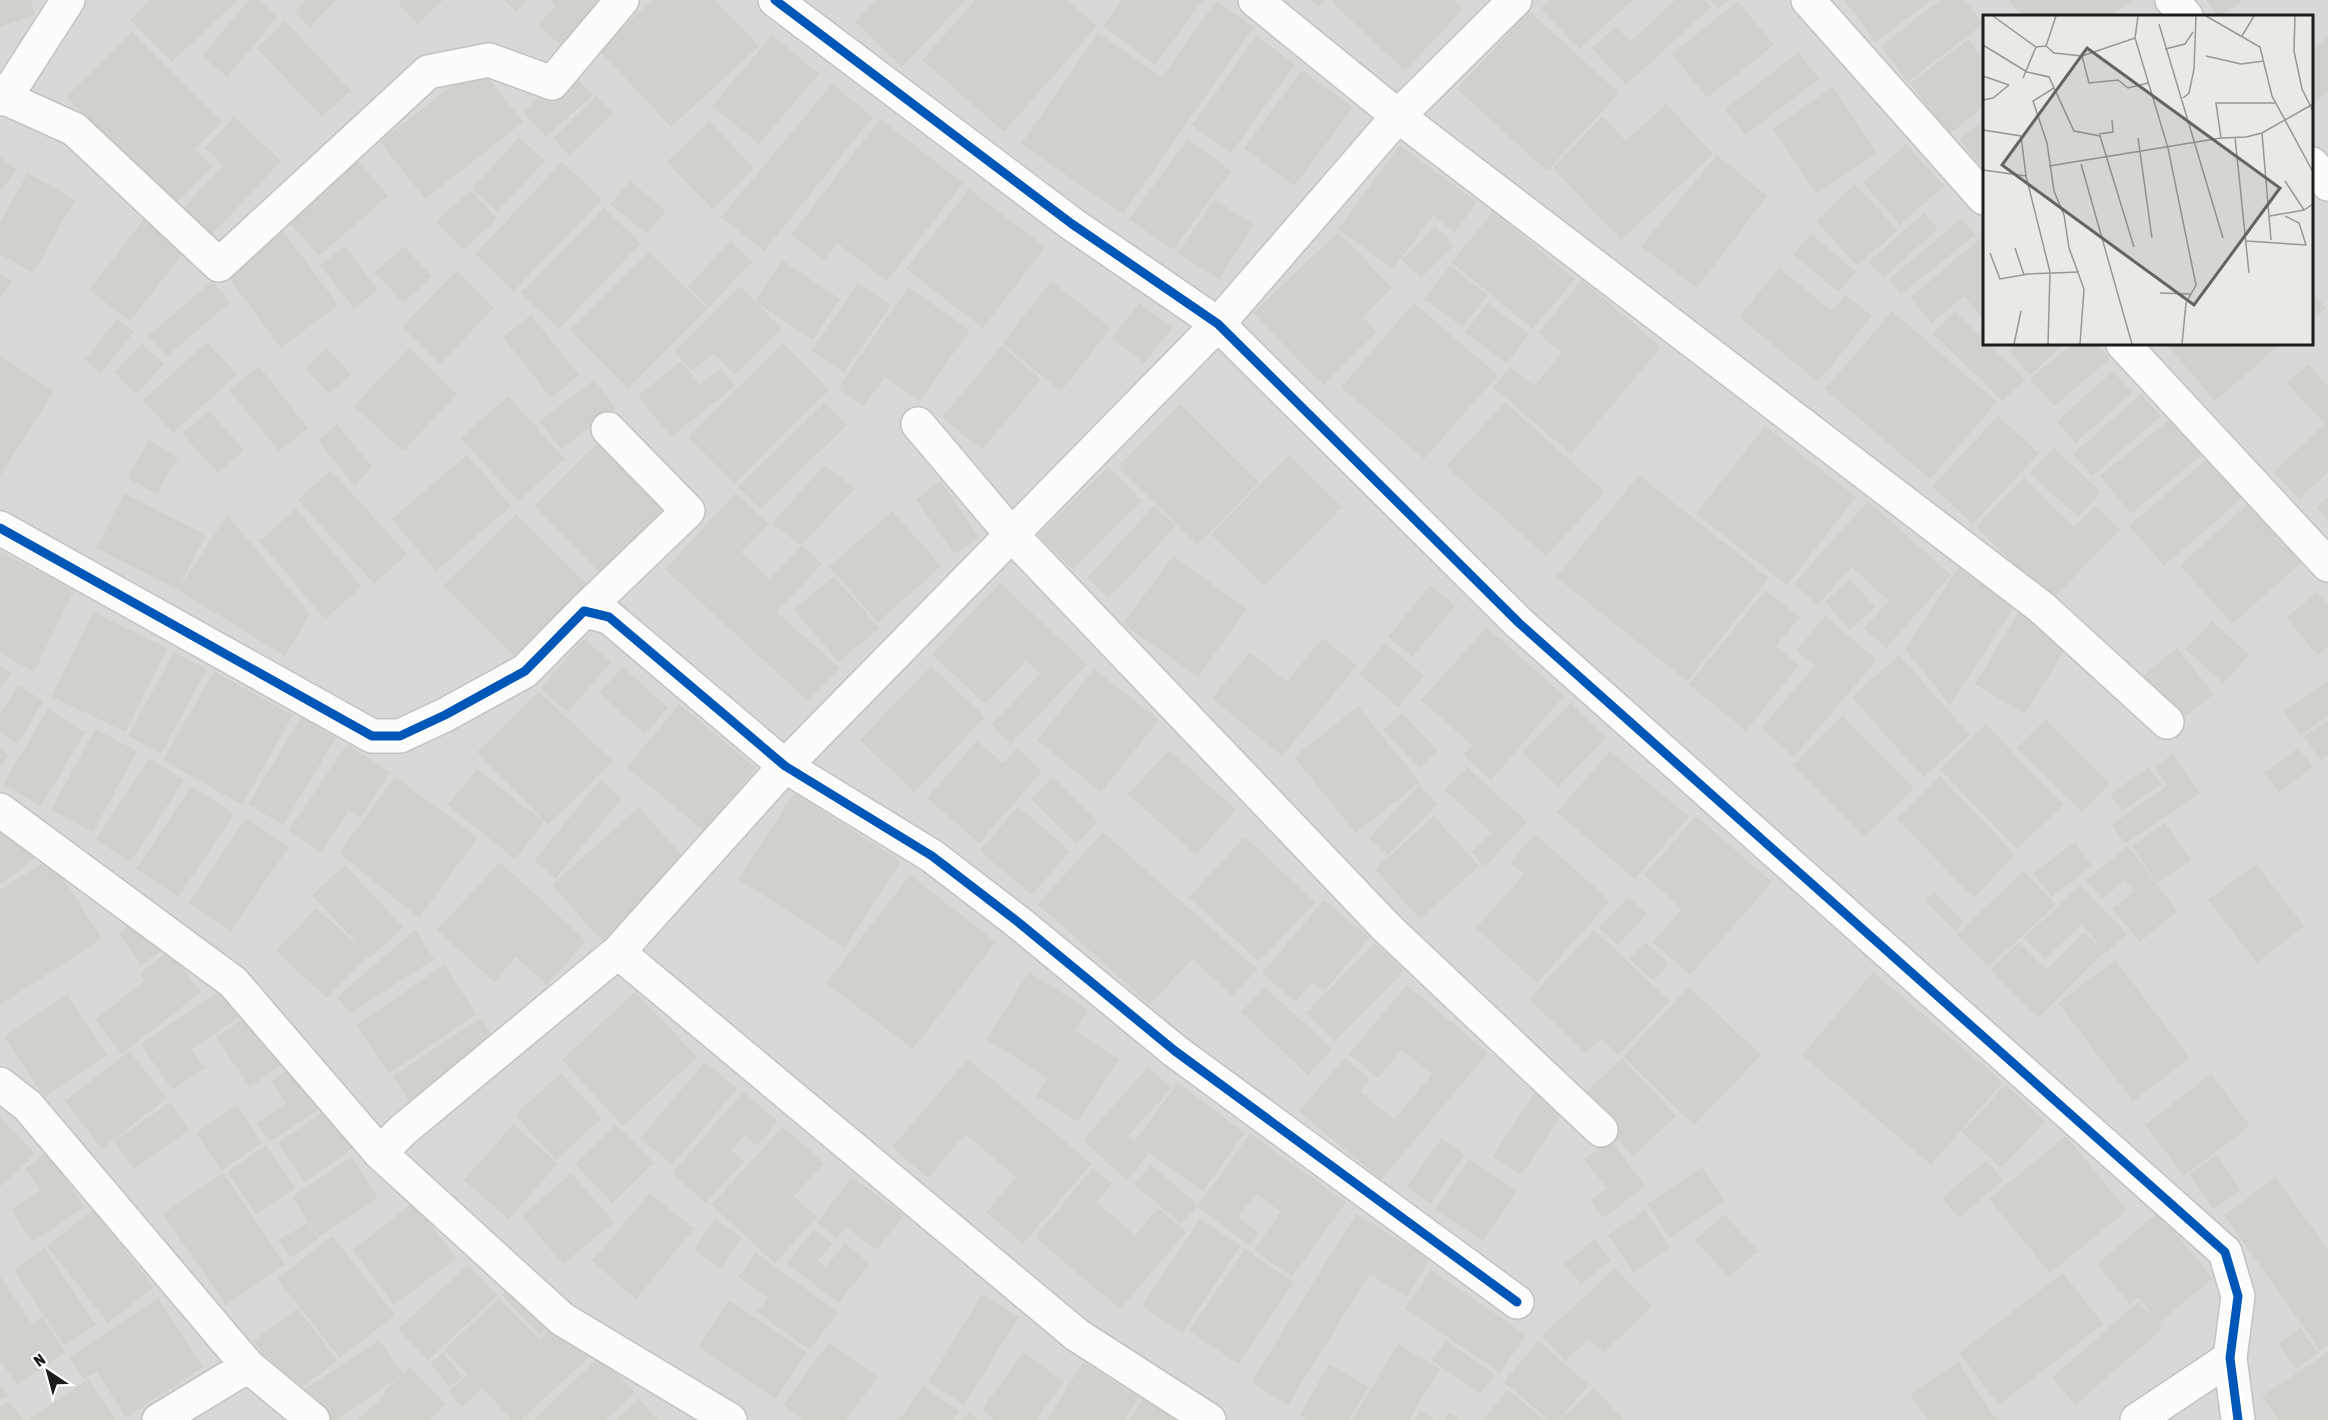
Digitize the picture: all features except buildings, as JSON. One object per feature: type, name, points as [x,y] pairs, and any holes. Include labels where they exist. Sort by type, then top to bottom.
[{"type":"street","points":[[68,0],[3,99],[74,129],[219,265],[428,72],[489,60],[552,83],[622,0]]},
{"type":"street","points":[[775,0],[1072,224],[1218,324],[1519,623],[2225,1252],[2238,1296],[2230,1358],[2238,1420]]},
{"type":"street","points":[[1255,0],[1398,116],[2041,607],[2167,722]]},
{"type":"street","points":[[380,1153],[403,1130],[618,952],[784,766],[1218,324],[1398,116],[1515,0]]},
{"type":"street","points":[[1808,0],[1983,197]]},
{"type":"street","points":[[2172,0],[2185,15]]},
{"type":"street","points":[[2313,165],[2328,184]]},
{"type":"street","points":[[2124,345],[2328,565]]},
{"type":"street","points":[[918,424],[1011,534],[1387,928],[1601,1131]]},
{"type":"street","points":[[0,528],[372,736],[400,736],[445,715],[525,671],[688,511],[608,429]]},
{"type":"street","points":[[584,611],[609,617],[784,766],[932,856],[1018,922],[1175,1051],[1517,1302]]},
{"type":"street","points":[[0,810],[233,982],[380,1153],[562,1319],[730,1420]]},
{"type":"street","points":[[618,952],[1077,1335],[1209,1420]]},
{"type":"street","points":[[0,1084],[28,1106],[248,1366],[314,1420]]},
{"type":"street","points":[[2136,1420],[2230,1358]]},
{"type":"street","points":[[159,1420],[248,1366]]},
{"type":"shaded area","points":[[0,0],[2328,0],[2328,1420],[0,1420]]},
{"type":"cycle path","points":[[775,0],[1072,224],[1218,324],[1519,623],[2225,1252],[2238,1296],[2230,1358],[2238,1420]]},
{"type":"cycle path","points":[[0,528],[372,736],[400,736],[445,715],[525,671],[584,611],[609,617],[785,766],[932,856],[1018,922],[1175,1051],[1517,1302]]}]
